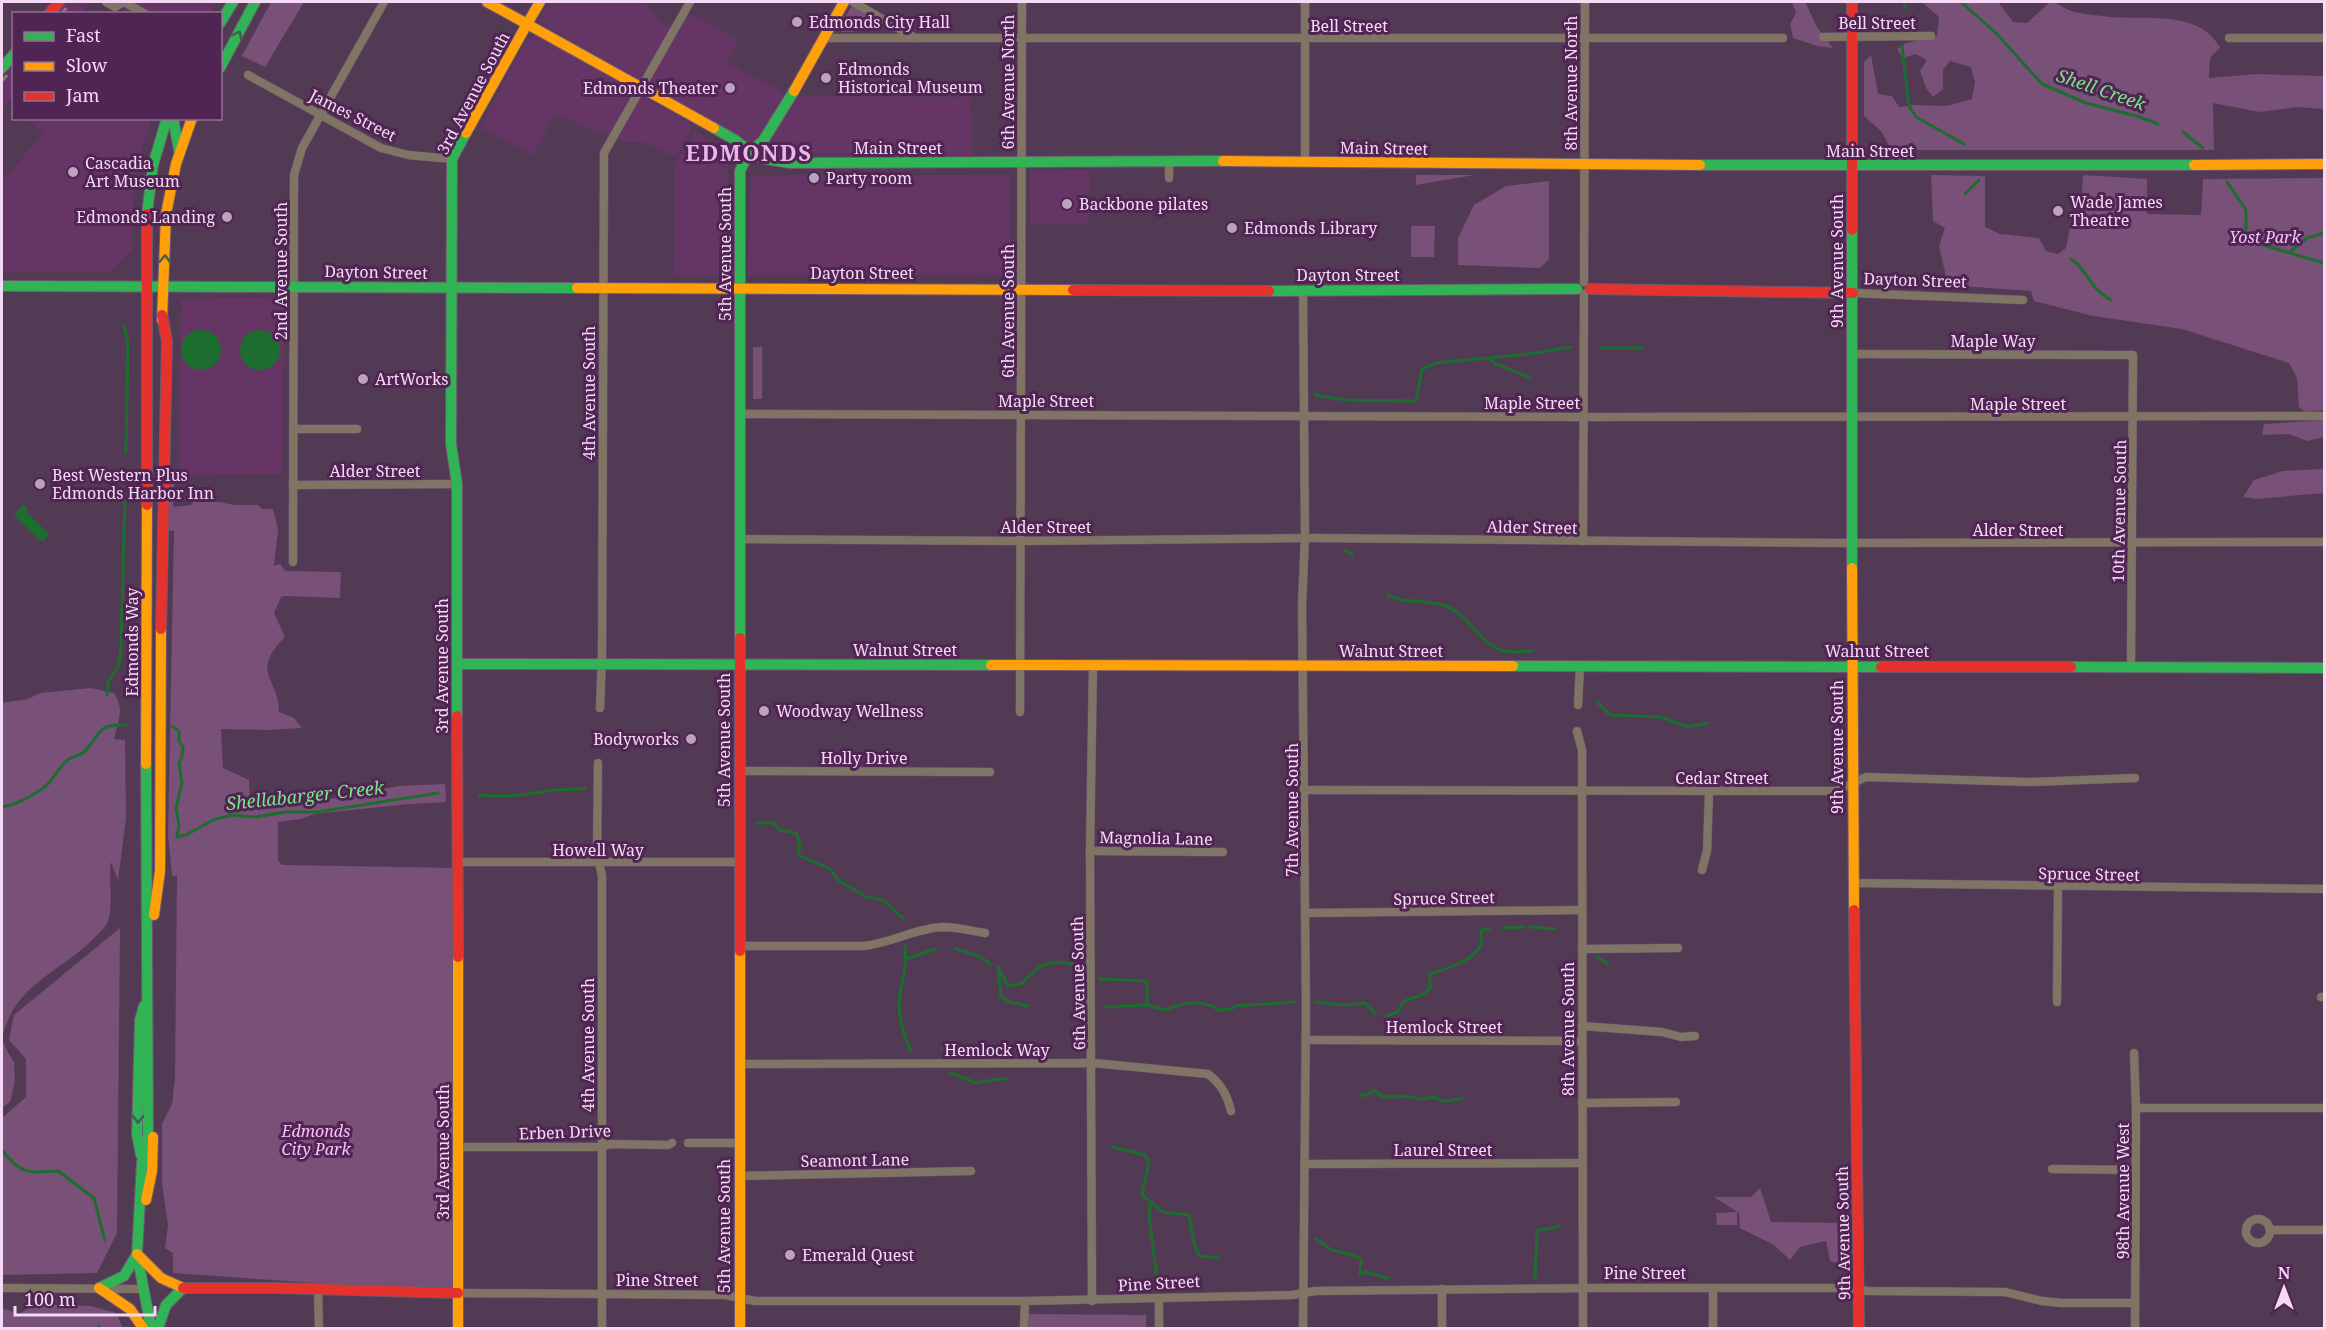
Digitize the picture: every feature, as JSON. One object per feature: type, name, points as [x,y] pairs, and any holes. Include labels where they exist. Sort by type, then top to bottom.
[{"type":"main road","points":[[222,20],[233,2]]},
{"type":"main road","points":[[222,64],[255,2]]},
{"type":"main road","name":"Main Street","points":[[487,2],[735,141],[748,154],[765,160],[790,163],[2325,165]]},
{"type":"main road","name":"3rd Avenue South","points":[[458,1329],[457,484],[451,444],[452,159],[540,2]]},
{"type":"main road","points":[[748,154],[763,141],[844,2]]},
{"type":"main road","name":"9th Avenue South","points":[[1851,2],[1851,666],[1859,1329]]},
{"type":"main road","points":[[2,68],[12,56]]},
{"type":"main road","name":"Edmonds Way","points":[[151,1329],[137,1254],[142,1162],[137,1135],[140,1020],[146,999],[148,192],[166,120]]},
{"type":"main road","points":[[172,120],[180,152]]},
{"type":"main road","points":[[139,1231],[152,1171],[154,907],[160,871],[161,578],[167,341],[162,315],[166,214],[180,152],[191,120]]},
{"type":"main road","name":"5th Avenue South","points":[[740,1329],[740,171],[748,154]]},
{"type":"main road","name":"Dayton Street","points":[[2,286],[1303,291],[1584,288],[1852,293]]},
{"type":"main road","name":"Walnut Street","points":[[457,664],[2325,668]]},
{"type":"main road","points":[[143,1329],[130,1310],[99,1288],[123,1276],[137,1254],[165,1282],[183,1288],[164,1305],[159,1317],[158,1329]]},
{"type":"main road","name":"Pine Street","points":[[183,1288],[458,1293]]},
{"type":"street","points":[[106,2],[115,7],[124,2],[142,12]]},
{"type":"street","name":"2nd Avenue South","points":[[293,562],[294,175],[302,148],[384,2]]},
{"type":"street","name":"4th Avenue South","points":[[600,708],[604,153],[690,2]]},
{"type":"street","points":[[854,2],[917,38]]},
{"type":"street","name":"6th Avenue North","points":[[1022,2],[1022,163]]},
{"type":"street","points":[[1305,2],[1305,162]]},
{"type":"street","name":"8th Avenue North","points":[[1584,164],[1585,2]]},
{"type":"street","name":"Bell Street","points":[[1823,37],[1931,36]]},
{"type":"street","name":"Bell Street","points":[[825,38],[1783,38]]},
{"type":"street","points":[[2229,38],[2325,38]]},
{"type":"street","name":"James Street","points":[[248,75],[381,148],[408,155],[452,159]]},
{"type":"street","name":"6th Avenue South","points":[[1020,712],[1022,163]]},
{"type":"street","points":[[1169,163],[1169,177]]},
{"type":"street","points":[[1582,540],[1584,164]]},
{"type":"street","name":"7th Avenue South","points":[[1303,291],[1305,538],[1302,603],[1306,914],[1303,1329]]},
{"type":"street","name":"Dayton Street","points":[[1852,293],[2023,300]]},
{"type":"street","name":"Maple Way","points":[[1852,354],[2133,355]]},
{"type":"street","name":"10th Avenue South","points":[[2131,667],[2133,355]]},
{"type":"street","name":"Maple Street","points":[[739,414],[2134,418],[2325,416]]},
{"type":"street","points":[[293,429],[357,429]]},
{"type":"street","name":"Alder Street","points":[[293,484],[457,484]]},
{"type":"street","name":"Alder Street","points":[[739,539],[1305,538],[1852,543],[2325,542]]},
{"type":"street","name":"6th Avenue South","points":[[1092,1301],[1090,851],[1093,664]]},
{"type":"street","points":[[1578,705],[1580,666]]},
{"type":"street","name":"8th Avenue South","points":[[1577,731],[1582,750],[1583,1329]]},
{"type":"street","name":"4th Avenue South","points":[[598,763],[597,853],[602,876],[602,1329]]},
{"type":"street","name":"Holly Drive","points":[[739,771],[990,772]]},
{"type":"street","name":"Cedar Street","points":[[1305,790],[1836,791],[1866,777],[2029,782],[2135,778]]},
{"type":"street","points":[[1702,870],[1707,851],[1709,792]]},
{"type":"street","name":"Magnolia Lane","points":[[1090,851],[1223,852]]},
{"type":"street","name":"Howell Way","points":[[458,862],[739,862]]},
{"type":"street","name":"Spruce Street","points":[[1853,883],[2325,890]]},
{"type":"street","points":[[2056,1002],[2058,887]]},
{"type":"street","name":"Spruce Street","points":[[1306,914],[1582,910]]},
{"type":"street","points":[[739,946],[864,946],[882,944],[929,929],[944,927],[985,933]]},
{"type":"street","points":[[1582,949],[1678,948]]},
{"type":"street","points":[[1582,1026],[1662,1032],[1681,1037],[1695,1036]]},
{"type":"street","name":"Hemlock Street","points":[[1306,1040],[1582,1041]]},
{"type":"street","name":"98th Avenue West","points":[[2134,1053],[2136,1108],[2135,1329]]},
{"type":"street","name":"Hemlock Way","points":[[739,1064],[1092,1063],[1208,1074],[1227,1094],[1231,1111]]},
{"type":"street","points":[[1582,1103],[1676,1102]]},
{"type":"street","points":[[2136,1108],[2325,1108]]},
{"type":"street","name":"Erben Drive","points":[[459,1147],[602,1147],[610,1144],[668,1145],[672,1143]]},
{"type":"street","points":[[688,1143],[739,1143]]},
{"type":"street","name":"Laurel Street","points":[[1305,1164],[1582,1163]]},
{"type":"street","points":[[2052,1169],[2136,1170]]},
{"type":"street","name":"Seamont Lane","points":[[740,1176],[971,1171]]},
{"type":"street","points":[[2270,1230],[2325,1230]]},
{"type":"street","points":[[2,1288],[142,1289]]},
{"type":"street","points":[[1713,1288],[1713,1329]]},
{"type":"street","name":"Pine Street","points":[[458,1293],[726,1295],[755,1301],[1092,1301],[1315,1291],[1713,1288],[2005,1292],[2042,1301],[2062,1303],[2135,1303]]},
{"type":"street","points":[[1442,1289],[1442,1329]]},
{"type":"street","points":[[318,1290],[319,1329]]},
{"type":"street","points":[[1159,1298],[1159,1329]]},
{"type":"street","points":[[1024,1329],[1025,1301]]},
{"type":"shaded area","points":[[66,2],[91,2],[81,12],[57,12]]},
{"type":"shaded area","points":[[130,2],[217,2],[211,12],[122,12]]},
{"type":"shaded area","points":[[549,2],[644,2],[664,27],[690,14],[739,40],[726,62],[780,91],[785,96],[971,97],[972,155],[763,153],[538,21]]},
{"type":"shaded area","points":[[537,35],[690,124],[693,127],[675,157],[642,142],[626,142],[555,114],[533,155],[479,128],[528,38]]},
{"type":"shaded area","points":[[12,61],[12,98],[2,108],[2,73]]},
{"type":"shaded area","points":[[29,120],[152,120],[140,154],[133,188],[132,249],[110,272],[2,272],[2,181],[43,134]]},
{"type":"shaded area","points":[[695,131],[728,151],[728,276],[674,276],[675,164]]},
{"type":"shaded area","points":[[1089,170],[1089,223],[1030,223],[1030,171]]},
{"type":"shaded area","points":[[751,175],[1010,175],[1011,275],[748,275]]},
{"type":"shaded area","points":[[284,297],[282,474],[179,475],[181,299]]},
{"type":"shaded area","points":[[201,330],[215,336],[221,350],[215,364],[201,370],[187,364],[181,350],[187,336]]},
{"type":"shaded area","points":[[260,330],[274,336],[280,350],[274,364],[260,370],[246,364],[240,350],[246,336]]},
{"type":"shaded area","points":[[23,505],[27,507],[26,512],[49,534],[45,540],[40,541],[14,515]]},
{"type":"green space","points":[[271,2],[304,2],[265,67],[242,56]]},
{"type":"green space","points":[[1792,2],[1805,2],[1817,27],[1833,48],[1817,46],[1793,38],[1790,24],[1796,13]]},
{"type":"green space","points":[[1922,2],[1998,2],[2013,22],[2027,23],[2050,2],[2071,11],[2087,14],[2183,21],[2210,34],[2220,47],[2210,58],[2209,78],[2256,74],[2324,76],[2324,109],[2298,107],[2260,112],[2213,103],[2214,150],[1891,150],[1882,132],[1864,116],[1864,62],[1871,55],[1878,94],[1892,96],[1899,107],[1947,106],[1972,99],[1975,82],[1971,67],[1950,61],[1943,70],[1943,89],[1933,97],[1926,88],[1920,71],[1927,60],[1916,54],[1903,58],[1897,49],[1906,43],[1937,36],[1939,17]]},
{"type":"green space","points":[[852,5],[881,21],[881,30],[842,32],[839,29]]},
{"type":"green space","points":[[1416,175],[1474,175],[1416,185]]},
{"type":"green space","name":"Yost Park","points":[[1931,175],[1985,176],[1985,227],[2000,234],[2039,238],[2046,251],[2058,254],[2066,248],[2074,205],[2082,194],[2083,175],[2147,179],[2147,214],[2201,215],[2203,179],[2324,178],[2324,410],[2305,412],[2299,407],[2297,378],[2289,363],[2182,329],[2093,316],[2034,301],[2031,291],[1948,285],[1939,246],[1945,228],[1933,221]]},
{"type":"green space","points":[[1549,181],[1549,259],[1540,268],[1458,265],[1458,238],[1474,205],[1506,186]]},
{"type":"green space","points":[[1411,226],[1435,226],[1434,257],[1411,257]]},
{"type":"green space","points":[[753,347],[762,347],[762,399],[753,399]]},
{"type":"green space","points":[[2324,420],[2324,437],[2307,441],[2289,434],[2262,435],[2264,424]]},
{"type":"green space","points":[[2324,469],[2324,493],[2256,499],[2243,497],[2254,480],[2283,471]]},
{"type":"green space","name":"Edmonds City Park","points":[[175,473],[173,507],[191,505],[196,498],[235,505],[258,505],[262,509],[273,509],[278,530],[274,566],[280,564],[285,571],[341,572],[340,598],[284,596],[281,597],[274,613],[285,637],[274,649],[269,659],[268,675],[278,700],[279,712],[294,718],[302,728],[221,729],[223,768],[249,780],[250,805],[283,805],[399,786],[445,784],[446,802],[314,814],[301,819],[278,822],[278,861],[282,865],[457,868],[458,1293],[173,1273],[173,1253],[165,1248],[168,1226],[162,1183],[162,1124],[172,1104],[175,1079],[177,876],[172,876],[168,835],[174,531],[167,530],[165,480]]},
{"type":"green space","points":[[91,688],[114,693],[120,710],[114,739],[125,740],[126,818],[118,880],[111,862],[111,906],[108,921],[103,930],[90,942],[27,993],[8,1019],[2,1037],[2,703],[28,699],[40,693]]},
{"type":"green space","points":[[120,928],[117,1233],[97,1273],[2,1275],[2,1118],[26,1097],[26,1059],[9,1040],[14,1015]]},
{"type":"green space","points":[[2,1038],[14,1062],[15,1082],[10,1102],[2,1108]]},
{"type":"green space","points":[[1760,1188],[1771,1222],[1840,1223],[1840,1264],[1830,1261],[1826,1241],[1800,1247],[1790,1260],[1774,1245],[1740,1228],[1739,1213],[1714,1197],[1751,1197]]},
{"type":"green space","points":[[1737,1212],[1737,1225],[1717,1225],[1716,1213]]},
{"type":"green space","points":[[36,1304],[91,1306],[116,1313],[123,1328],[2,1328],[2,1308],[19,1314]]},
{"type":"green space","points":[[1029,1314],[1146,1315],[1146,1328],[1029,1328]]},
{"type":"waterway","points":[[1904,2],[1905,7]]},
{"type":"waterway","name":"Shell Creek","points":[[1961,2],[1996,33],[2042,84],[2086,103],[2158,124]]},
{"type":"waterway","points":[[1902,46],[1909,106],[1916,117],[1964,144]]},
{"type":"waterway","name":"Shell Creek","points":[[2183,132],[2203,148]]},
{"type":"waterway","points":[[1965,194],[1979,180]]},
{"type":"waterway","name":"Shell Creek","points":[[2227,182],[2246,210],[2246,240],[2324,263]]},
{"type":"waterway","points":[[2290,252],[2307,238],[2324,233]]},
{"type":"waterway","points":[[2071,259],[2078,264],[2098,291],[2111,300]]},
{"type":"waterway","points":[[124,325],[128,344],[126,452]]},
{"type":"waterway","points":[[1315,395],[1346,400],[1416,401],[1422,369],[1436,363],[1529,354],[1571,347]]},
{"type":"waterway","points":[[1600,348],[1643,348]]},
{"type":"waterway","points":[[1489,359],[1531,378]]},
{"type":"waterway","points":[[107,695],[108,682],[119,665],[121,649],[125,496]]},
{"type":"waterway","points":[[1345,550],[1353,555]]},
{"type":"waterway","points":[[1387,595],[1401,600],[1446,606],[1454,610],[1496,648],[1507,652],[1532,651]]},
{"type":"waterway","points":[[1597,702],[1610,715],[1660,717],[1688,727],[1707,723]]},
{"type":"waterway","points":[[2,807],[20,801],[43,788],[69,759],[84,752],[101,730],[110,726],[126,725]]},
{"type":"waterway","name":"Shellabarger Creek","points":[[172,726],[179,731],[179,742],[183,746],[179,763],[182,783],[176,808],[179,825],[177,837],[186,835],[213,820],[231,815],[255,817],[286,812],[317,812],[438,793]]},
{"type":"waterway","name":"Shellabarger Creek","points":[[479,795],[512,796],[585,788]]},
{"type":"waterway","name":"Shellabarger Creek","points":[[757,823],[773,823],[780,830],[796,833],[800,844],[798,855],[830,869],[838,880],[866,897],[883,900],[903,918]]},
{"type":"waterway","points":[[1503,928],[1524,927]]},
{"type":"waterway","points":[[1530,927],[1555,929]]},
{"type":"waterway","points":[[1386,1016],[1398,1012],[1404,1001],[1422,995],[1430,988],[1430,973],[1451,967],[1473,955],[1482,943],[1481,930],[1489,929]]},
{"type":"waterway","name":"Shellabarger Creek","points":[[905,946],[899,1009],[903,1031],[911,1051]]},
{"type":"waterway","points":[[955,948],[979,956],[991,965]]},
{"type":"waterway","points":[[906,959],[935,949]]},
{"type":"waterway","points":[[1597,957],[1608,964]]},
{"type":"waterway","points":[[998,967],[1007,984],[1012,986],[1023,983],[1037,969],[1048,964],[1064,963],[1081,966]]},
{"type":"waterway","points":[[998,968],[1001,997],[1010,1002],[1028,1006]]},
{"type":"waterway","points":[[1099,979],[1147,981],[1147,1005]]},
{"type":"waterway","points":[[1105,1007],[1147,1005],[1165,1010],[1178,1005],[1199,1003],[1218,1010],[1231,1009],[1236,1006],[1294,1002]]},
{"type":"waterway","points":[[1315,1002],[1344,1005],[1365,1003],[1376,1015]]},
{"type":"waterway","name":"Shellabarger Creek","points":[[951,1073],[976,1083],[1006,1078]]},
{"type":"waterway","points":[[1361,1094],[1365,1096],[1374,1090],[1381,1096],[1390,1097],[1404,1096],[1421,1099],[1435,1097],[1445,1101],[1463,1098]]},
{"type":"waterway","name":"Shellabarger Creek","points":[[1113,1147],[1145,1155],[1149,1162],[1142,1195],[1151,1202],[1149,1214],[1158,1287]]},
{"type":"waterway","points":[[2,1150],[20,1168],[32,1172],[58,1171],[94,1198],[105,1241]]},
{"type":"waterway","points":[[1152,1203],[1163,1212],[1189,1215],[1194,1241],[1200,1256],[1219,1258]]},
{"type":"waterway","points":[[1535,1278],[1537,1231],[1560,1226]]},
{"type":"waterway","points":[[1316,1239],[1332,1250],[1358,1257],[1361,1260],[1360,1274],[1366,1272],[1388,1278]]},
{"type":"railway","points":[[63,12],[72,2]]},
{"type":"railway","points":[[2,81],[12,69]]},
{"type":"traffic: fast","points":[[222,20],[233,2]]},
{"type":"traffic: fast","points":[[222,64],[255,2]]},
{"type":"traffic: fast","points":[[2,68],[12,56]]},
{"type":"traffic: fast","points":[[740,638],[740,171],[748,154],[763,141],[794,91]]},
{"type":"traffic: fast","points":[[147,214],[153,165],[166,120]]},
{"type":"traffic: fast","points":[[173,120],[179,150]]},
{"type":"traffic: fast","points":[[714,128],[735,140],[754,155],[790,163],[1223,161]]},
{"type":"traffic: fast","points":[[457,716],[457,484],[451,444],[452,159],[466,133]]},
{"type":"traffic: fast","points":[[1700,165],[2194,165]]},
{"type":"traffic: fast","points":[[1852,230],[1852,568]]},
{"type":"traffic: fast","points":[[2,286],[577,288]]},
{"type":"traffic: fast","points":[[1269,291],[1577,289]]},
{"type":"traffic: fast","points":[[457,664],[991,665]]},
{"type":"traffic: fast","points":[[1513,666],[1881,667]]},
{"type":"traffic: fast","points":[[2071,667],[2324,668]]},
{"type":"traffic: fast","points":[[146,764],[148,1136],[142,1162],[137,1254],[151,1328]]},
{"type":"traffic: fast","points":[[141,1155],[137,1135],[140,1020],[144,1006]]},
{"type":"traffic: fast","points":[[99,1288],[124,1276],[137,1254]]},
{"type":"traffic: fast","points":[[158,1328],[166,1305],[183,1288]]},
{"type":"traffic: slow","points":[[487,2],[527,24],[540,2]]},
{"type":"traffic: slow","points":[[794,91],[844,2]]},
{"type":"traffic: slow","points":[[466,133],[527,24],[714,128]]},
{"type":"traffic: slow","points":[[162,320],[166,214],[176,164],[191,120]]},
{"type":"traffic: slow","points":[[1223,161],[1700,165]]},
{"type":"traffic: slow","points":[[2194,165],[2324,164]]},
{"type":"traffic: slow","points":[[577,288],[1073,290]]},
{"type":"traffic: slow","points":[[146,764],[147,505]]},
{"type":"traffic: slow","points":[[1852,568],[1854,910]]},
{"type":"traffic: slow","points":[[154,915],[160,871],[161,629]]},
{"type":"traffic: slow","points":[[991,665],[1513,666]]},
{"type":"traffic: slow","points":[[740,951],[740,1328]]},
{"type":"traffic: slow","points":[[458,957],[458,1328]]},
{"type":"traffic: slow","points":[[146,1200],[152,1171],[153,1137]]},
{"type":"traffic: slow","points":[[137,1254],[161,1278],[183,1288]]},
{"type":"traffic: slow","points":[[99,1288],[130,1309],[143,1328]]},
{"type":"traffic: jam","points":[[51,12],[59,2]]},
{"type":"traffic: jam","points":[[1852,2],[1852,230]]},
{"type":"traffic: jam","points":[[147,214],[147,505]]},
{"type":"traffic: jam","points":[[1590,289],[1853,293]]},
{"type":"traffic: jam","points":[[1073,290],[1269,291]]},
{"type":"traffic: jam","points":[[161,629],[167,341],[162,315]]},
{"type":"traffic: jam","points":[[740,638],[740,951]]},
{"type":"traffic: jam","points":[[1881,667],[2071,667]]},
{"type":"traffic: jam","points":[[457,716],[458,957]]},
{"type":"traffic: jam","points":[[1854,910],[1859,1328]]},
{"type":"traffic: jam","points":[[183,1288],[458,1293]]},
{"type":"place","name":"Edmonds City Hall","points":[[797,22]]},
{"type":"place","name":"Edmonds Historical Museum","points":[[826,78]]},
{"type":"place","name":"Edmonds Theater","points":[[730,88]]},
{"type":"place","name":"Cascadia Art Museum","points":[[73,172]]},
{"type":"place","name":"Party room","points":[[814,178]]},
{"type":"place","name":"Backbone pilates","points":[[1067,204]]},
{"type":"place","name":"Wade James Theatre","points":[[2058,211]]},
{"type":"place","name":"Edmonds Landing","points":[[227,217]]},
{"type":"place","name":"Edmonds Library","points":[[1232,228]]},
{"type":"place","name":"ArtWorks","points":[[363,379]]},
{"type":"place","name":"Best Western Plus Edmonds Harbor Inn","points":[[40,484]]},
{"type":"place","name":"Woodway Wellness","points":[[764,711]]},
{"type":"place","name":"Bodyworks","points":[[691,739]]},
{"type":"place","name":"Emerald Quest","points":[[790,1255]]},
{"type":"district","name":"EDMONDS","points":[[749,153]]}]
